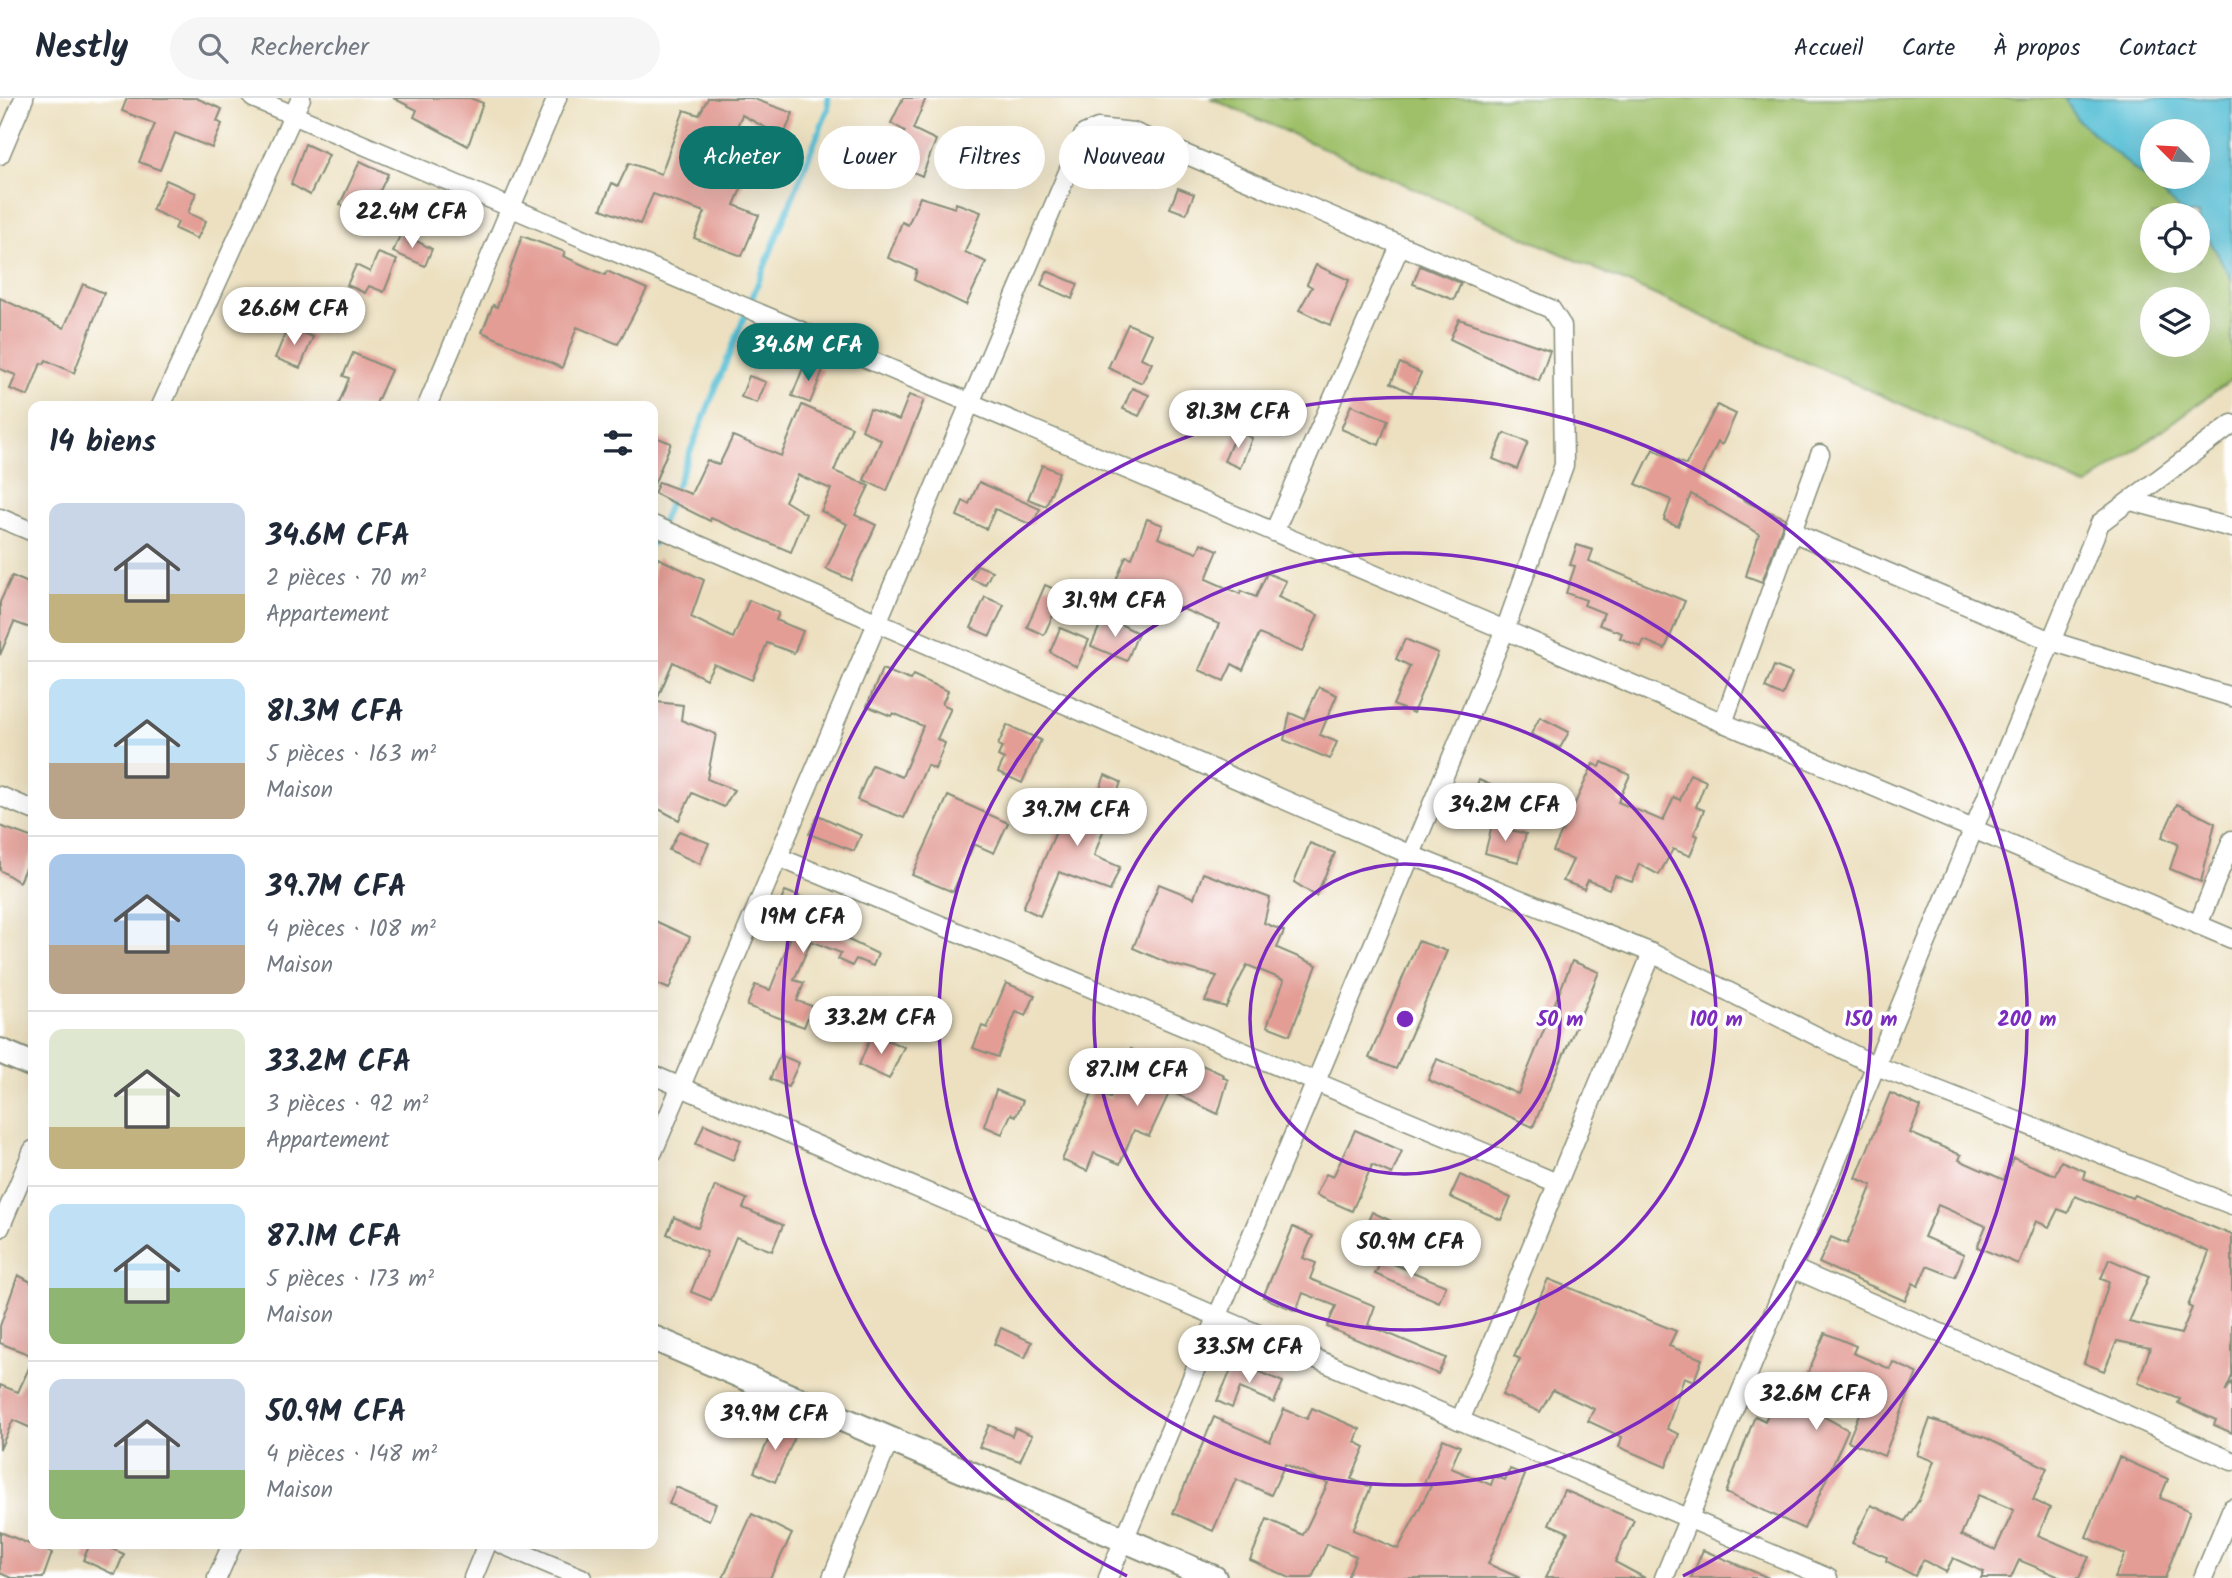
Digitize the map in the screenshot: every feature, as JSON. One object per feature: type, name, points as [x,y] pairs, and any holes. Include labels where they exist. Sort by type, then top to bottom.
[{"type":"street","points":[[0,155],[24,98]]},
{"type":"street","points":[[253,98],[2232,939]]},
{"type":"street","points":[[163,401],[301,98]]},
{"type":"street","points":[[429,401],[556,98]]},
{"type":"street","points":[[658,1140],[1084,134],[1098,128],[1133,132],[1551,309],[1562,326],[1564,466],[1505,630],[1108,1578]]},
{"type":"street","points":[[1273,532],[1400,246]]},
{"type":"street","points":[[1664,1578],[2100,523],[2232,424]]},
{"type":"street","points":[[1723,723],[1820,454]]},
{"type":"street","points":[[2131,500],[2232,528]]},
{"type":"street","points":[[0,518],[28,530]]},
{"type":"street","points":[[658,527],[1411,855],[1652,953],[1874,1065],[2232,1205]]},
{"type":"street","points":[[1792,532],[2051,641],[2232,697]]},
{"type":"street","points":[[0,796],[28,808]]},
{"type":"street","points":[[2199,925],[2232,841]]},
{"type":"street","points":[[778,857],[1557,1183]]},
{"type":"street","points":[[1460,1421],[1652,953]]},
{"type":"street","points":[[0,1051],[28,1063]]},
{"type":"street","points":[[658,1077],[1828,1578]]},
{"type":"street","points":[[0,1228],[28,1162]]},
{"type":"street","points":[[1792,1268],[2232,1461]]},
{"type":"street","points":[[658,1340],[1214,1578]]},
{"type":"street","points":[[832,1578],[890,1439]]},
{"type":"street","points":[[2203,1578],[2232,1508]]},
{"type":"street","points":[[217,1578],[230,1549]]},
{"type":"street","points":[[473,1578],[485,1549]]},
{"type":"street","points":[[513,1549],[582,1578]]},
{"type":"green space","points":[[1210,98],[2232,98],[2232,379],[2086,486]]},
{"type":"water","points":[[2064,98],[2232,98],[2232,280],[2210,241],[2210,203],[2172,203],[2156,189],[2210,189],[2210,119],[2140,119],[2140,174],[2077,119]]},
{"type":"building","points":[[127,98],[196,98],[222,109],[217,121],[222,124],[212,148],[175,133],[160,170],[139,162],[155,124],[122,111]]},
{"type":"building","points":[[393,98],[470,98],[483,103],[468,146],[414,117],[417,110]]},
{"type":"building","points":[[708,98],[751,98],[793,113],[788,126],[762,126],[742,115],[737,126],[679,126],[679,189],[741,189],[734,205],[759,215],[742,256],[694,238],[705,212],[653,194],[640,224],[601,209],[612,183],[618,186],[629,163],[661,174],[684,110],[699,115]]},
{"type":"building","points":[[903,98],[926,98],[914,126],[896,126],[891,123]]},
{"type":"building","points":[[920,132],[934,139],[922,176],[920,175]]},
{"type":"building","points":[[305,144],[329,155],[310,195],[291,184]]},
{"type":"building","points":[[360,161],[388,174],[367,218],[340,204]]},
{"type":"building","points":[[166,180],[196,193],[188,213],[206,221],[197,239],[175,229],[178,222],[152,210]]},
{"type":"building","points":[[1178,189],[1194,194],[1186,214],[1170,208]]},
{"type":"building","points":[[920,197],[955,208],[956,203],[981,212],[965,252],[986,262],[966,305],[914,280],[917,270],[888,258],[902,222],[908,225]]},
{"type":"building","points":[[401,233],[432,249],[425,266],[393,252]]},
{"type":"building","points":[[522,236],[565,252],[563,256],[605,275],[607,271],[647,289],[618,344],[577,327],[562,368],[482,332],[493,305],[497,307]]},
{"type":"building","points":[[378,253],[397,260],[384,292],[369,286],[365,293],[347,285],[356,265],[370,272]]},
{"type":"building","points":[[1316,265],[1349,280],[1330,325],[1299,310],[1312,287],[1307,284]]},
{"type":"building","points":[[1420,266],[1461,283],[1454,300],[1413,284]]},
{"type":"building","points":[[1047,271],[1078,284],[1072,299],[1041,285]]},
{"type":"building","points":[[83,284],[104,293],[74,373],[46,360],[44,364],[41,363],[28,396],[10,389],[16,375],[0,369],[0,298],[64,328]]},
{"type":"building","points":[[1459,319],[1550,350],[1539,381],[1450,339]]},
{"type":"building","points":[[1128,324],[1152,334],[1141,358],[1152,363],[1142,383],[1108,368]]},
{"type":"building","points":[[288,327],[313,337],[300,368],[275,358]]},
{"type":"building","points":[[353,353],[391,370],[377,401],[340,401],[349,378],[343,376]]},
{"type":"building","points":[[805,363],[823,370],[810,403],[792,396]]},
{"type":"building","points":[[1400,363],[1421,373],[1412,393],[1391,383]]},
{"type":"building","points":[[749,376],[766,382],[757,403],[741,397]]},
{"type":"building","points":[[1132,388],[1149,395],[1139,416],[1123,409]]},
{"type":"building","points":[[909,395],[924,400],[887,491],[864,480],[881,440],[862,430],[870,409],[899,420]]},
{"type":"building","points":[[802,405],[852,427],[834,471],[869,486],[855,515],[876,525],[851,580],[826,569],[847,524],[821,511],[831,489],[798,475],[785,501],[806,514],[791,552],[711,518],[710,521],[658,495],[659,482],[691,494],[707,460],[719,465],[733,436],[781,456]]},
{"type":"building","points":[[1351,405],[1388,420],[1379,445],[1341,429]]},
{"type":"building","points":[[1717,405],[1736,414],[1722,445],[1718,442],[1702,475],[1751,504],[1785,518],[1762,582],[1746,576],[1759,534],[1691,494],[1678,526],[1664,520],[1671,500],[1636,484],[1653,449],[1686,465]]},
{"type":"building","points":[[1237,431],[1252,438],[1240,468],[1224,461]]},
{"type":"building","points":[[1504,433],[1528,442],[1517,469],[1493,459]]},
{"type":"building","points":[[658,438],[671,443],[658,475]]},
{"type":"building","points":[[1042,465],[1059,472],[1046,506],[1028,499]]},
{"type":"building","points":[[979,482],[1040,509],[1032,525],[995,509],[986,529],[957,516],[963,501],[969,504]]},
{"type":"building","points":[[1147,519],[1163,525],[1158,538],[1197,553],[1201,543],[1218,550],[1206,579],[1240,594],[1241,591],[1256,597],[1267,573],[1286,581],[1278,597],[1318,615],[1302,652],[1259,634],[1243,670],[1232,664],[1224,681],[1199,670],[1219,624],[1132,588],[1129,595],[1113,588],[1126,556],[1132,558]]},
{"type":"building","points":[[1577,545],[1593,550],[1589,561],[1685,601],[1665,649],[1644,640],[1641,647],[1620,638],[1622,633],[1599,625],[1604,613],[1584,605],[1586,600],[1566,593],[1575,566],[1570,565]]},
{"type":"building","points":[[658,558],[704,580],[691,617],[733,638],[749,600],[779,613],[776,620],[803,631],[794,653],[767,643],[752,680],[714,664],[706,679],[673,662],[658,697]]},
{"type":"building","points":[[977,565],[992,571],[985,585],[971,579]]},
{"type":"building","points":[[12,576],[28,583],[28,627],[14,622],[0,655],[0,602]]},
{"type":"building","points":[[1045,585],[1063,593],[1044,635],[1027,627]]},
{"type":"building","points":[[985,597],[1004,605],[990,636],[971,628]]},
{"type":"building","points":[[1104,616],[1138,633],[1127,661],[1091,646]]},
{"type":"building","points":[[1060,628],[1089,640],[1077,667],[1050,652]]},
{"type":"building","points":[[1405,639],[1438,653],[1413,713],[1393,705],[1410,666],[1396,659]]},
{"type":"building","points":[[1774,666],[1792,673],[1782,696],[1765,688]]},
{"type":"building","points":[[882,669],[910,680],[913,675],[948,691],[942,704],[951,708],[937,739],[945,743],[935,769],[927,765],[904,818],[857,800],[872,765],[902,777],[923,726],[893,713],[891,716],[867,706]]},
{"type":"building","points":[[1319,687],[1337,695],[1320,735],[1337,742],[1330,759],[1284,740],[1290,713],[1304,719]]},
{"type":"building","points":[[658,702],[683,705],[681,720],[716,734],[707,779],[734,790],[724,807],[692,793],[679,820],[658,809]]},
{"type":"building","points":[[1540,717],[1569,732],[1560,748],[1531,734]]},
{"type":"building","points":[[1007,725],[1041,740],[1022,783],[998,772],[1004,759],[998,756],[1002,747],[998,745]]},
{"type":"building","points":[[1602,762],[1630,775],[1618,802],[1663,821],[1674,797],[1680,800],[1690,774],[1706,781],[1696,807],[1704,810],[1694,834],[1698,836],[1690,856],[1673,849],[1659,875],[1639,864],[1632,882],[1615,876],[1609,889],[1588,880],[1584,889],[1563,881],[1573,860],[1553,851],[1593,764],[1600,767]]},
{"type":"building","points":[[1105,775],[1121,782],[1094,856],[1120,867],[1110,891],[1059,872],[1040,916],[1023,908],[1070,799],[1092,809]]},
{"type":"building","points":[[1479,780],[1502,790],[1490,816],[1467,805]]},
{"type":"building","points":[[948,796],[1008,823],[994,853],[974,844],[953,892],[912,875]]},
{"type":"building","points":[[2177,804],[2215,823],[2201,882],[2170,869],[2178,844],[2162,837]]},
{"type":"building","points":[[818,815],[861,835],[854,851],[809,834]]},
{"type":"building","points":[[1492,825],[1526,834],[1518,862],[1485,853]]},
{"type":"building","points":[[0,826],[28,836],[28,861],[19,882],[0,870]]},
{"type":"building","points":[[679,831],[709,843],[700,864],[669,850]]},
{"type":"building","points":[[1310,843],[1335,853],[1316,896],[1294,882]]},
{"type":"building","points":[[1203,873],[1270,898],[1264,923],[1284,931],[1277,948],[1317,965],[1290,1035],[1267,1026],[1284,980],[1247,965],[1226,1007],[1205,1001],[1217,976],[1170,964],[1133,948],[1159,884],[1194,898]]},
{"type":"building","points":[[785,891],[844,913],[836,934],[878,954],[873,966],[856,959],[852,966],[838,959],[841,953],[811,941],[794,980],[804,983],[797,1001],[812,1006],[804,1027],[747,1006],[755,985],[770,990],[790,939],[770,930]]},
{"type":"building","points":[[658,922],[690,937],[669,989],[658,984]]},
{"type":"building","points":[[1418,941],[1447,951],[1396,1069],[1369,1058]]},
{"type":"building","points":[[1572,961],[1599,972],[1533,1127],[1428,1080],[1437,1059],[1518,1094]]},
{"type":"building","points":[[1006,983],[1035,995],[1026,1016],[1016,1012],[998,1057],[973,1048],[982,1026],[987,1028]]},
{"type":"building","points":[[872,1034],[904,1047],[889,1079],[859,1065]]},
{"type":"building","points":[[1131,1049],[1194,1083],[1202,1065],[1224,1075],[1228,1080],[1218,1114],[1170,1091],[1149,1136],[1134,1130],[1120,1164],[1094,1153],[1087,1171],[1062,1160],[1093,1091],[1110,1098]]},
{"type":"building","points":[[780,1055],[799,1063],[788,1087],[770,1079]]},
{"type":"building","points":[[996,1090],[1023,1101],[1016,1116],[1011,1114],[1002,1134],[984,1126]]},
{"type":"building","points":[[1890,1093],[1921,1107],[1910,1133],[1961,1155],[1959,1160],[2004,1180],[2013,1158],[2055,1175],[2061,1161],[2085,1171],[2083,1178],[2132,1198],[2134,1195],[2232,1235],[2232,1376],[2225,1392],[2232,1382],[2232,1433],[2214,1425],[2216,1420],[2178,1403],[2180,1399],[2138,1383],[2150,1348],[2117,1341],[2104,1371],[2084,1363],[2109,1282],[2101,1279],[2109,1259],[2149,1276],[2129,1322],[2181,1334],[2192,1308],[2188,1306],[2209,1252],[2138,1221],[2075,1196],[2068,1213],[2058,1209],[2049,1227],[2036,1221],[2018,1264],[1977,1247],[1986,1226],[1938,1205],[1924,1237],[1964,1254],[1955,1277],[1927,1266],[1918,1286],[1913,1283],[1905,1301],[1819,1263],[1831,1237],[1847,1244],[1872,1185],[1856,1178]]},
{"type":"building","points":[[704,1124],[741,1140],[733,1160],[696,1144]]},
{"type":"building","points":[[1355,1130],[1402,1151],[1392,1174],[1372,1165],[1352,1211],[1316,1195],[1326,1174],[1333,1177]]},
{"type":"building","points":[[1460,1175],[1511,1198],[1501,1220],[1450,1197]]},
{"type":"building","points":[[715,1186],[747,1199],[743,1208],[783,1225],[772,1251],[736,1237],[711,1300],[691,1292],[707,1252],[667,1234],[674,1217],[698,1228]]},
{"type":"building","points":[[1372,1212],[1391,1221],[1380,1245],[1361,1236]]},
{"type":"building","points":[[1293,1227],[1313,1236],[1303,1258],[1316,1263],[1310,1279],[1375,1306],[1368,1325],[1446,1358],[1438,1374],[1327,1327],[1336,1306],[1303,1293],[1296,1311],[1263,1297]]},
{"type":"building","points":[[1382,1259],[1446,1286],[1439,1302],[1375,1274]]},
{"type":"building","points":[[18,1275],[28,1280],[28,1354],[0,1343],[0,1326]]},
{"type":"building","points":[[1548,1279],[1676,1331],[1669,1346],[1702,1359],[1694,1381],[1684,1377],[1667,1429],[1679,1434],[1666,1467],[1619,1447],[1622,1437],[1588,1421],[1594,1409],[1553,1390],[1540,1412],[1502,1395],[1520,1359],[1514,1356]]},
{"type":"building","points":[[1001,1328],[1032,1342],[1025,1358],[994,1344]]},
{"type":"building","points":[[1825,1333],[1856,1346],[1853,1353],[1890,1369],[1893,1362],[1917,1373],[1884,1456],[1848,1441],[1866,1397],[1825,1379],[1812,1410],[1848,1430],[1804,1529],[1726,1493],[1755,1416],[1765,1421],[1782,1381],[1801,1389]]},
{"type":"building","points":[[1235,1361],[1283,1382],[1274,1403],[1240,1388],[1232,1408],[1217,1401]]},
{"type":"building","points":[[28,1370],[28,1427],[13,1420],[0,1449],[0,1385],[18,1392]]},
{"type":"building","points":[[1312,1408],[1360,1429],[1355,1442],[1365,1447],[1351,1479],[1371,1487],[1353,1530],[1398,1549],[1431,1486],[1424,1483],[1443,1439],[1460,1446],[1451,1468],[1491,1485],[1494,1476],[1505,1480],[1510,1469],[1525,1475],[1488,1564],[1520,1578],[1347,1578],[1356,1556],[1327,1544],[1312,1578],[1290,1578],[1250,1560],[1267,1519],[1303,1535],[1328,1483],[1285,1464],[1271,1495],[1236,1479],[1213,1531],[1173,1513],[1214,1417],[1270,1442],[1284,1409],[1307,1419]]},
{"type":"building","points":[[1930,1419],[1986,1438],[2047,1468],[2033,1500],[2050,1508],[2038,1535],[2089,1557],[2079,1578],[2062,1578],[2019,1560],[2011,1578],[1981,1578],[1984,1572],[1953,1558],[1946,1572],[1923,1560],[1915,1576],[1886,1561],[1887,1557],[1852,1543],[1871,1505],[1905,1521],[1919,1500],[1934,1461],[1917,1455]],"holes":[[[1978,1495],[2014,1510],[1995,1550],[1961,1535]]]},
{"type":"building","points":[[776,1423],[797,1432],[775,1482],[754,1472]]},
{"type":"building","points":[[989,1425],[1012,1436],[1015,1428],[1032,1435],[1020,1461],[979,1447]]},
{"type":"building","points":[[2119,1457],[2168,1479],[2160,1498],[2190,1511],[2165,1578],[2114,1578],[2125,1554],[2086,1537]]},
{"type":"building","points":[[676,1487],[716,1504],[709,1520],[669,1504]]},
{"type":"building","points":[[1564,1490],[1634,1520],[1615,1562],[1645,1578],[1545,1578],[1568,1532],[1549,1524]]},
{"type":"building","points":[[752,1514],[792,1534],[770,1578],[723,1578]]},
{"type":"building","points":[[0,1532],[28,1543],[28,1549],[42,1549],[52,1553],[43,1578],[11,1578],[0,1573]]},
{"type":"building","points":[[88,1549],[112,1549],[124,1554],[115,1575],[83,1560]]},
{"type":"building","points":[[1703,1550],[1769,1578],[1691,1578]]},
{"type":"waterway","points":[[658,532],[828,109],[828,98]]}]
